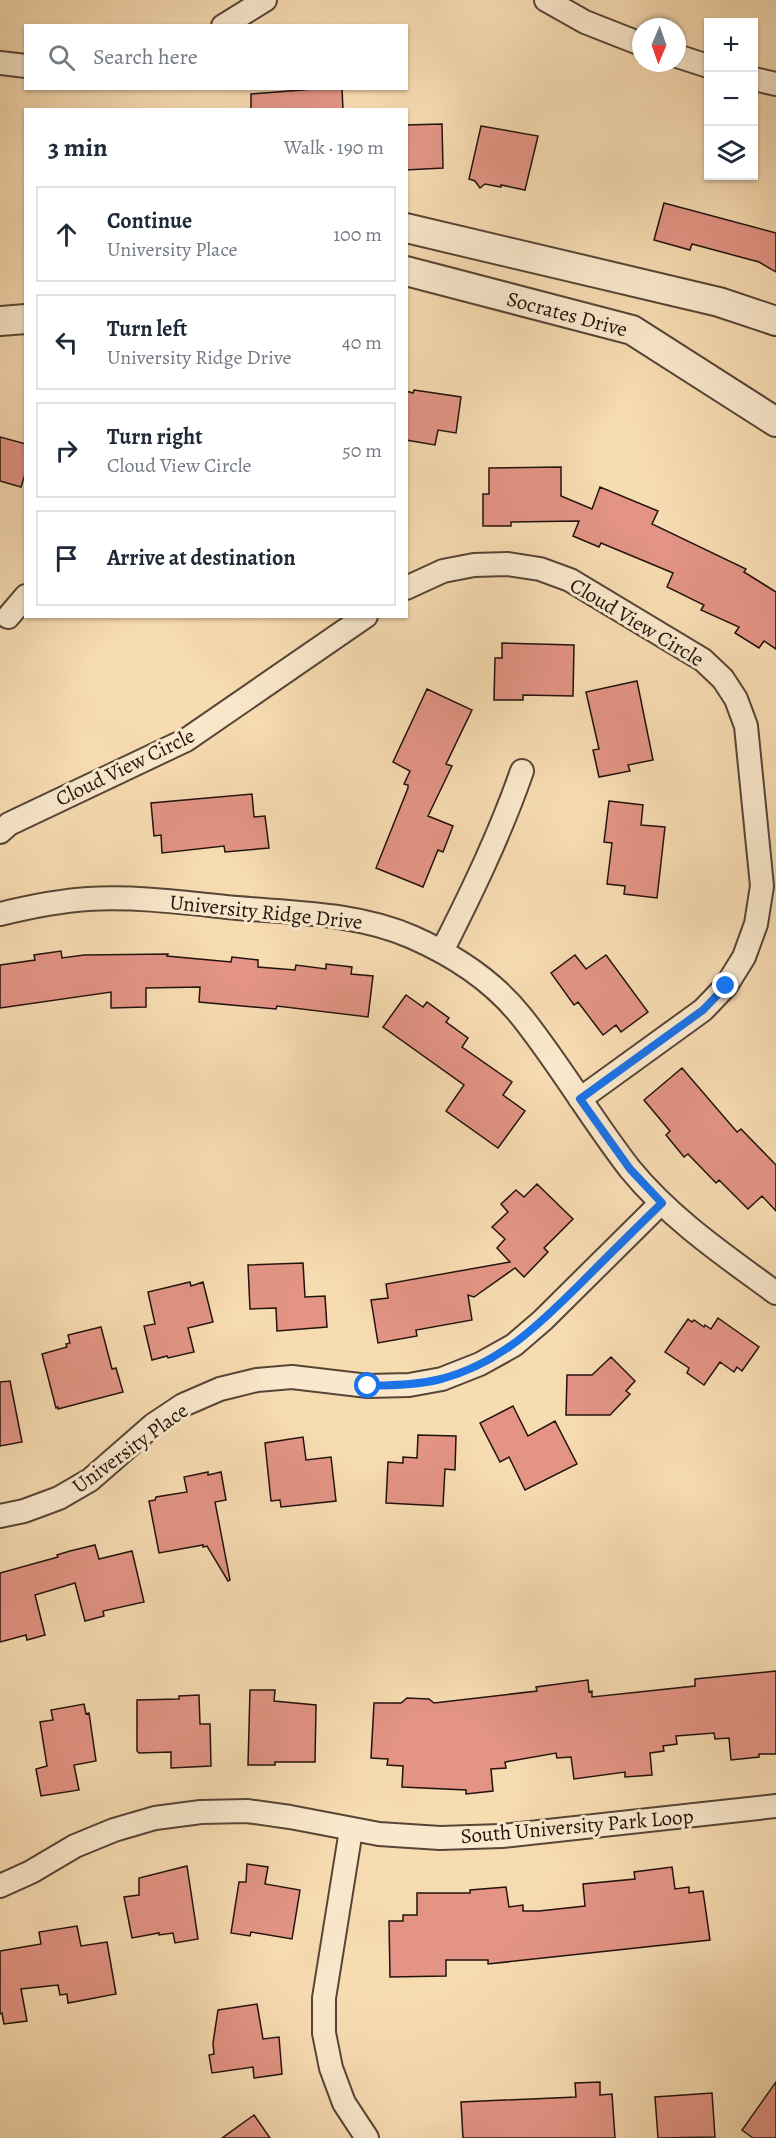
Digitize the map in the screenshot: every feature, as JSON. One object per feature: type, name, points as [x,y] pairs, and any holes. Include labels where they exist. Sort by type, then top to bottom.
[{"type":"street","points":[[226,24],[265,0]]},
{"type":"street","points":[[546,0],[585,22],[632,40]]},
{"type":"street","points":[[686,59],[704,65]]},
{"type":"street","points":[[0,63],[24,66]]},
{"type":"street","points":[[758,80],[776,84]]},
{"type":"street","points":[[408,228],[696,297],[776,321]]},
{"type":"street","name":"Socrates Drive","points":[[408,272],[632,330],[776,422]]},
{"type":"street","points":[[0,321],[24,319]]},
{"type":"street","name":"Cloud View Circle","points":[[408,587],[444,571],[474,564],[508,564],[540,569],[570,580],[703,660],[723,679],[736,699],[746,726],[762,886],[756,924],[744,957],[726,986],[703,1010],[580,1099]]},
{"type":"street","points":[[8,617],[24,598]]},
{"type":"street","name":"Cloud View Circle","points":[[0,832],[9,824],[186,740],[363,618]]},
{"type":"street","points":[[442,951],[477,884],[522,771]]},
{"type":"street","name":"University Ridge Drive","points":[[0,915],[35,906],[87,899],[134,899],[331,916],[370,923],[410,936],[442,951],[489,984],[520,1015],[630,1169],[662,1203],[697,1236],[776,1293]]},
{"type":"street","name":"University Place","points":[[0,1516],[50,1502],[83,1485],[123,1454],[153,1425],[183,1405],[220,1389],[257,1380],[292,1377],[368,1386],[409,1385],[442,1378],[480,1364],[514,1345],[543,1320],[662,1203]]},
{"type":"street","name":"South University Park Loop","points":[[0,1886],[31,1872],[75,1846],[114,1830],[155,1818],[201,1812],[247,1811],[290,1816],[351,1830],[440,1838],[502,1836],[776,1806]]},
{"type":"street","points":[[351,1830],[324,1998],[324,2032],[331,2068],[344,2103],[367,2138]]},
{"type":"building","points":[[342,90],[343,108],[251,108],[251,94]]},
{"type":"building","points":[[442,124],[443,168],[408,170],[408,125]]},
{"type":"building","points":[[481,126],[538,136],[525,190],[485,184],[480,188],[475,181],[469,179]]},
{"type":"building","points":[[664,203],[776,233],[776,272],[759,262],[692,244],[690,250],[654,240]]},
{"type":"building","points":[[414,390],[461,397],[456,433],[438,430],[435,445],[408,440],[408,392],[413,393]]},
{"type":"building","points":[[0,437],[24,443],[24,477],[21,487],[0,481]]},
{"type":"building","points":[[561,467],[561,496],[592,509],[600,487],[658,511],[652,524],[746,569],[744,572],[776,592],[776,649],[764,641],[759,648],[735,633],[739,627],[701,610],[704,605],[667,587],[673,573],[601,543],[599,547],[573,536],[579,521],[511,522],[511,526],[483,526],[483,494],[489,494],[489,468]]},
{"type":"building","points":[[502,643],[574,645],[573,696],[523,695],[523,700],[494,700],[495,658],[502,658]]},
{"type":"building","points":[[637,681],[653,760],[628,765],[630,771],[599,777],[593,750],[599,749],[586,692]]},
{"type":"building","points":[[427,689],[472,710],[446,764],[452,766],[428,816],[453,826],[443,852],[438,850],[423,887],[376,868],[408,788],[408,785],[404,784],[410,771],[393,762]]},
{"type":"building","points":[[252,794],[254,817],[265,816],[269,848],[225,852],[224,846],[162,853],[161,835],[154,836],[151,803]]},
{"type":"building","points":[[609,801],[643,805],[641,825],[665,827],[657,898],[624,894],[625,886],[607,884],[612,843],[604,842]]},
{"type":"building","points":[[61,951],[62,958],[84,955],[168,954],[167,956],[231,962],[232,957],[258,960],[258,967],[295,970],[296,965],[326,969],[326,964],[352,967],[351,974],[373,976],[368,1017],[277,1006],[276,1009],[199,1002],[200,987],[146,988],[146,1007],[111,1008],[111,992],[0,1008],[0,965],[35,960],[34,955]]},
{"type":"building","points":[[575,955],[586,969],[606,955],[648,1012],[621,1032],[616,1025],[603,1035],[578,1002],[574,1005],[551,973]]},
{"type":"building","points":[[406,995],[423,1007],[427,1002],[449,1018],[446,1022],[468,1038],[462,1047],[512,1082],[503,1095],[525,1111],[498,1148],[446,1111],[464,1085],[383,1027]]},
{"type":"building","points":[[682,1068],[737,1132],[741,1129],[776,1165],[776,1211],[762,1196],[748,1209],[719,1180],[716,1183],[688,1154],[684,1157],[666,1135],[670,1131],[644,1100]]},
{"type":"building","points":[[537,1184],[573,1219],[544,1248],[548,1252],[524,1277],[515,1268],[474,1297],[468,1295],[472,1320],[416,1330],[417,1336],[378,1343],[371,1300],[388,1298],[386,1284],[510,1262],[497,1248],[505,1239],[492,1227],[508,1212],[501,1204],[516,1190],[524,1197]]},
{"type":"building","points":[[303,1263],[305,1297],[325,1296],[327,1327],[277,1331],[276,1308],[250,1309],[248,1265]]},
{"type":"building","points":[[190,1282],[191,1286],[203,1282],[213,1322],[188,1328],[194,1352],[152,1360],[144,1326],[155,1324],[148,1292]]},
{"type":"building","points":[[718,1318],[759,1347],[742,1371],[737,1367],[734,1372],[720,1362],[704,1385],[687,1373],[689,1368],[665,1352],[688,1319],[711,1329]]},
{"type":"building","points":[[101,1327],[112,1369],[116,1368],[123,1392],[56,1408],[42,1354],[67,1347],[66,1344],[70,1343],[68,1335]]},
{"type":"building","points":[[611,1357],[635,1381],[626,1391],[630,1394],[610,1415],[566,1415],[567,1375],[592,1375]]},
{"type":"building","points":[[10,1381],[22,1442],[0,1446],[0,1382]]},
{"type":"building","points":[[513,1406],[528,1436],[555,1421],[577,1464],[525,1490],[509,1457],[500,1462],[480,1423]]},
{"type":"building","points":[[418,1435],[456,1436],[455,1470],[445,1469],[443,1506],[386,1503],[388,1462],[403,1463],[403,1457],[417,1458]]},
{"type":"building","points":[[303,1437],[306,1460],[331,1457],[336,1501],[281,1507],[280,1500],[271,1501],[265,1443]]},
{"type":"building","points":[[208,1472],[208,1475],[221,1472],[226,1500],[215,1502],[230,1580],[228,1581],[207,1546],[159,1553],[149,1501],[155,1500],[156,1497],[187,1492],[184,1477]]},
{"type":"building","points":[[95,1545],[99,1559],[132,1551],[144,1602],[103,1611],[104,1616],[85,1621],[75,1583],[35,1595],[45,1635],[27,1640],[26,1635],[0,1642],[0,1573]]},
{"type":"building","points":[[776,1671],[776,1754],[759,1754],[759,1757],[731,1760],[729,1738],[715,1739],[714,1733],[676,1736],[677,1744],[663,1746],[664,1751],[650,1753],[652,1775],[625,1777],[625,1772],[574,1779],[571,1757],[557,1758],[556,1753],[505,1762],[506,1768],[491,1769],[493,1791],[466,1794],[466,1790],[402,1787],[403,1766],[387,1765],[388,1759],[371,1758],[374,1703],[401,1703],[407,1698],[429,1699],[434,1703],[537,1691],[536,1687],[588,1680],[592,1697],[695,1686],[695,1679]]},
{"type":"building","points":[[250,1690],[275,1690],[274,1701],[316,1705],[315,1762],[248,1765]]},
{"type":"building","points":[[199,1695],[200,1724],[210,1724],[211,1766],[171,1768],[171,1752],[139,1753],[137,1751],[137,1700],[179,1699],[179,1696]]},
{"type":"building","points":[[84,1704],[86,1714],[89,1713],[96,1761],[74,1765],[79,1790],[41,1796],[36,1769],[47,1766],[40,1722],[53,1720],[51,1710]]},
{"type":"building","points":[[247,1864],[268,1867],[265,1884],[300,1890],[292,1939],[251,1932],[250,1936],[231,1933],[239,1882],[246,1882]]},
{"type":"building","points":[[187,1866],[198,1939],[175,1943],[173,1933],[132,1938],[124,1897],[139,1895],[139,1878]]},
{"type":"building","points":[[672,1867],[675,1889],[689,1887],[689,1893],[703,1891],[710,1940],[488,1964],[488,1960],[446,1960],[446,1976],[390,1977],[389,1921],[403,1921],[403,1915],[417,1915],[417,1893],[470,1893],[470,1890],[506,1887],[509,1907],[523,1905],[523,1911],[539,1911],[585,1906],[583,1884],[635,1879],[634,1872]]},
{"type":"building","points":[[77,1926],[81,1946],[107,1942],[116,1994],[68,2003],[67,1994],[60,1995],[58,1985],[21,1989],[27,2021],[4,2024],[2,2013],[0,2014],[0,1951],[41,1944],[39,1932]]},
{"type":"building","points":[[257,2004],[263,2039],[279,2037],[282,2074],[254,2078],[253,2067],[212,2073],[209,2055],[214,2054],[213,2043],[218,2010]]},
{"type":"building","points":[[600,2082],[600,2095],[612,2094],[615,2138],[463,2138],[461,2102],[576,2097],[575,2083]]},
{"type":"building","points":[[776,2082],[776,2138],[753,2138],[742,2130]]},
{"type":"building","points":[[712,2093],[715,2137],[658,2138],[655,2097]]},
{"type":"building","points":[[254,2115],[270,2138],[222,2138]]},
{"type":"route","points":[[368,1386],[409,1385],[442,1378],[480,1364],[514,1345],[543,1320],[662,1203],[630,1169],[580,1099],[703,1010],[726,986]]}]
